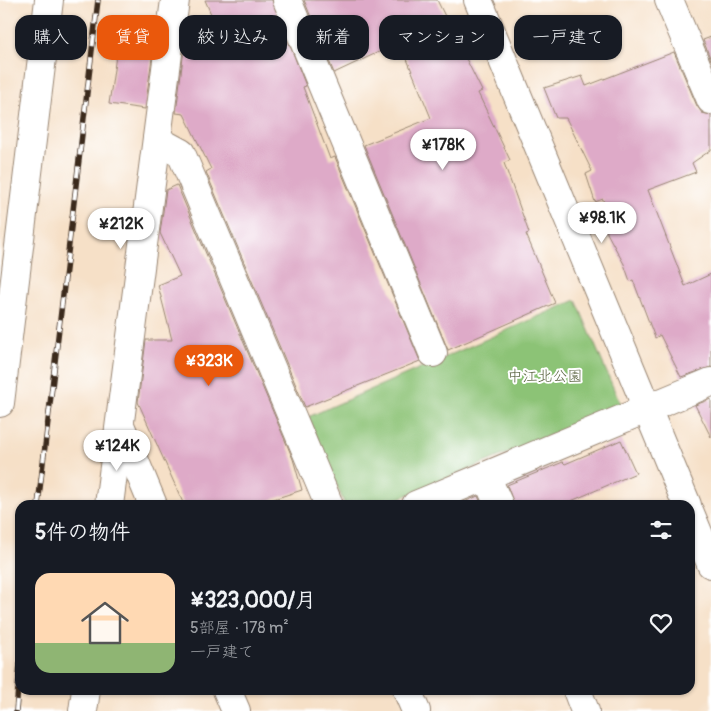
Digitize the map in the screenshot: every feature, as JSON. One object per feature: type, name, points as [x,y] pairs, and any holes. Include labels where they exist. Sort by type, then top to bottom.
[{"type":"street","points":[[0,403],[48,0]]},
{"type":"street","points":[[110,500],[175,0]]},
{"type":"street","points":[[288,0],[433,352]]},
{"type":"street","points":[[478,0],[685,500]]},
{"type":"street","points":[[669,0],[711,100]]},
{"type":"street","points":[[157,140],[181,154],[327,500]]},
{"type":"street","points":[[428,500],[711,382]]},
{"type":"street","points":[[120,423],[151,500]]},
{"type":"street","points":[[486,476],[497,500]]},
{"type":"street","points":[[695,525],[711,564]]},
{"type":"street","points":[[83,711],[85,695]]},
{"type":"street","points":[[229,695],[236,711]]},
{"type":"street","points":[[409,695],[416,711]]},
{"type":"street","points":[[579,695],[585,711]]},
{"type":"green space","name":"中江北公園","points":[[576,300],[621,406],[395,500],[343,500],[308,417]]},
{"type":"building","points":[[205,0],[272,0],[278,15],[211,15]]},
{"type":"building","points":[[304,0],[437,0],[444,15],[379,15],[379,52],[369,57],[369,15],[310,15]]},
{"type":"building","points":[[711,37],[711,60],[703,40]]},
{"type":"building","points":[[287,38],[306,86],[303,87],[330,159],[335,157],[420,361],[305,407],[206,172],[211,169],[184,114],[176,113],[183,60],[287,60]]},
{"type":"building","points":[[674,52],[697,106],[702,113],[711,115],[711,150],[692,163],[696,172],[648,190],[685,286],[711,274],[711,367],[681,377],[660,335],[655,338],[633,280],[630,281],[624,264],[607,233],[603,199],[595,202],[586,174],[592,171],[566,118],[556,118],[544,88],[582,76],[586,86]]},
{"type":"building","points":[[115,60],[152,60],[145,109],[109,104]]},
{"type":"building","points":[[329,60],[362,60],[334,73]]},
{"type":"building","points":[[407,60],[467,60],[482,91],[478,93],[510,160],[504,163],[529,233],[526,234],[555,303],[448,350],[364,145],[431,118]]},
{"type":"building","points":[[177,185],[293,459],[302,490],[271,500],[182,500],[138,402],[146,340],[172,340],[158,285],[180,276],[160,233],[166,190]]},
{"type":"building","points":[[711,399],[711,437],[695,405]]},
{"type":"building","points":[[621,440],[636,473],[574,500],[512,500],[507,485],[563,462],[565,464]]},
{"type":"building","points":[[478,496],[480,500],[469,500]]},
{"type":"railway","points":[[39,500],[98,0]]},
{"type":"railway","points":[[16,711],[17,695]]}]
